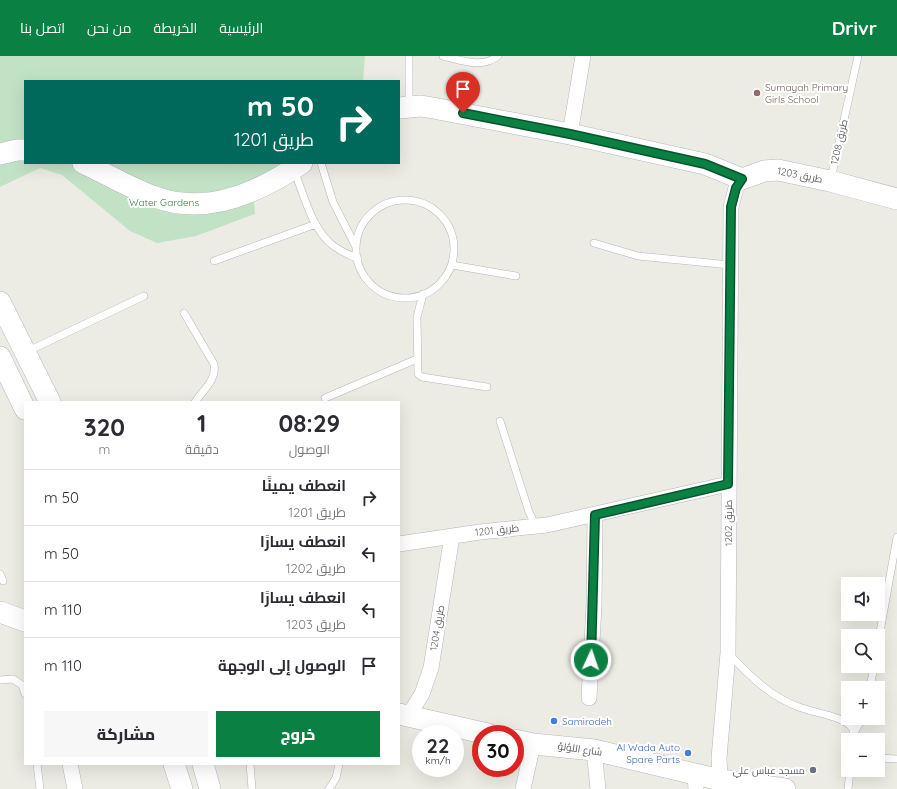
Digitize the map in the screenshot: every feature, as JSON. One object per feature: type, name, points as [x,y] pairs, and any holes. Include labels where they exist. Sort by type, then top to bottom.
[{"type":"street","points":[[570,134],[583,56]]},
{"type":"street","points":[[404,107],[433,108],[570,134],[705,164],[742,179]]},
{"type":"street","points":[[0,154],[24,150]]},
{"type":"street","points":[[85,164],[155,197],[174,202],[192,203],[227,200],[261,188],[298,166]]},
{"type":"street","name":"طريق 1203","points":[[742,179],[770,170],[830,181],[896,199]]},
{"type":"street","name":"طريق 1202","points":[[720,780],[719,758],[728,653],[731,207],[736,188],[742,179]]},
{"type":"street","points":[[0,302],[24,353],[49,401]]},
{"type":"street","points":[[0,357],[24,407]]},
{"type":"street","name":"طريق 1201","points":[[400,544],[536,526],[595,515],[728,484]]},
{"type":"street","points":[[589,698],[594,605],[595,515]]},
{"type":"street","name":"طريق 1204","points":[[403,715],[422,694],[431,668],[452,536]]},
{"type":"street","points":[[0,612],[24,621]]},
{"type":"street","points":[[403,715],[472,730]]},
{"type":"street","name":"شارع اللؤلؤ","points":[[524,742],[594,750],[695,782],[720,780],[785,789]]},
{"type":"street","points":[[594,750],[598,789]]},
{"type":"street","points":[[70,765],[75,789]]},
{"type":"street","points":[[174,765],[182,789]]},
{"type":"street","points":[[203,765],[210,789]]},
{"type":"street","points":[[523,777],[523,789]]},
{"type":"lane","points":[[404,107],[409,56]]},
{"type":"lane","points":[[443,56],[484,63],[492,61],[498,56]]},
{"type":"lane","name":"طريق 1208","points":[[830,181],[858,56]]},
{"type":"lane","points":[[320,164],[333,202],[356,247],[361,271],[368,281],[377,289],[388,295],[400,298],[423,294],[440,283],[452,265],[454,241],[451,230],[436,210],[426,204],[414,200],[403,200],[391,202],[380,207],[363,224],[358,235],[356,247]]},
{"type":"lane","points":[[298,166],[316,224],[324,237],[335,247],[358,259]]},
{"type":"lane","points":[[214,261],[316,224]]},
{"type":"lane","points":[[594,243],[638,256],[730,265]]},
{"type":"lane","points":[[452,265],[516,276]]},
{"type":"lane","points":[[423,294],[417,317],[417,371],[420,376],[487,387]]},
{"type":"lane","points":[[24,353],[144,296]]},
{"type":"lane","points":[[184,313],[216,370],[214,377],[196,401]]},
{"type":"lane","points":[[325,398],[418,359]]},
{"type":"lane","points":[[500,421],[529,512],[536,526]]},
{"type":"lane","points":[[881,629],[897,537]]},
{"type":"lane","points":[[728,653],[760,685],[798,707],[846,721],[853,729],[853,733]]},
{"type":"lane","points":[[0,680],[13,679],[22,685],[24,691]]},
{"type":"lane","points":[[885,758],[897,759]]},
{"type":"lane","points":[[37,765],[40,789]]},
{"type":"lane","points":[[250,765],[252,789]]},
{"type":"lane","points":[[330,789],[336,778],[339,765]]},
{"type":"lane","points":[[848,789],[849,777]]},
{"type":"green space","name":"Water Gardens","points":[[0,56],[365,56],[363,80],[24,80],[24,164],[304,164],[253,188],[255,214],[196,236],[157,243],[130,231],[62,175],[40,168],[0,187]]},
{"type":"place","name":"Sumayah Primary Girls School","points":[[757,93]]},
{"type":"place","name":"Samirodeh","points":[[554,721]]},
{"type":"place","name":"Al Wada Auto Spare Parts","points":[[688,753]]},
{"type":"place","name":"مسجد عباس علي","points":[[813,770]]},
{"type":"route","points":[[463,113],[570,134],[694,161],[716,167],[742,179],[736,188],[731,207],[728,484],[595,515],[594,605],[591,660]]}]
